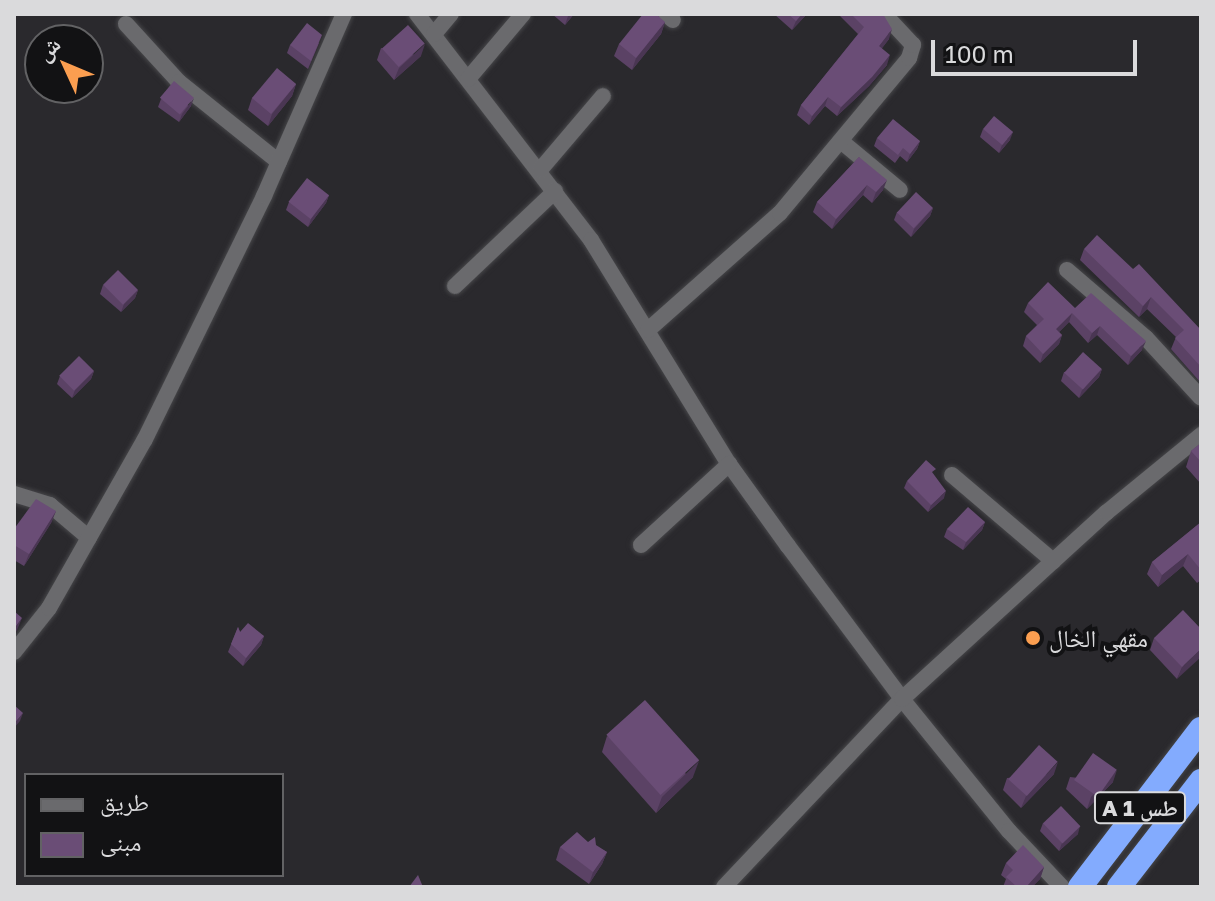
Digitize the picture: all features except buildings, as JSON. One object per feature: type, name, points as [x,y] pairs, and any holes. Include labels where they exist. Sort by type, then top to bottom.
[{"type":"highway","name":"A 1 طس","points":[[1080,887],[1201,729]]},
{"type":"highway","points":[[1119,887],[1201,781]]},
{"type":"street","points":[[14,652],[49,608],[145,439],[279,162],[344,14]]},
{"type":"street","points":[[434,34],[451,14]]},
{"type":"street","points":[[468,79],[523,14]]},
{"type":"street","points":[[648,330],[780,213],[842,142],[913,51],[884,14]]},
{"type":"street","points":[[419,15],[555,191],[648,330],[729,464],[902,699],[1009,831],[1062,887]]},
{"type":"street","points":[[126,24],[179,82],[279,162]]},
{"type":"street","points":[[540,170],[603,96]]},
{"type":"street","points":[[842,142],[900,190]]},
{"type":"street","points":[[455,286],[555,191]]},
{"type":"street","points":[[1067,270],[1146,338],[1201,398]]},
{"type":"street","points":[[724,887],[902,699],[1053,561],[1201,435]]},
{"type":"street","points":[[641,545],[729,464]]},
{"type":"street","points":[[952,475],[1053,561]]},
{"type":"street","points":[[14,494],[50,505],[89,538]]},
{"type":"place","name":"مقهي الخال","points":[[1033,638]]}]
